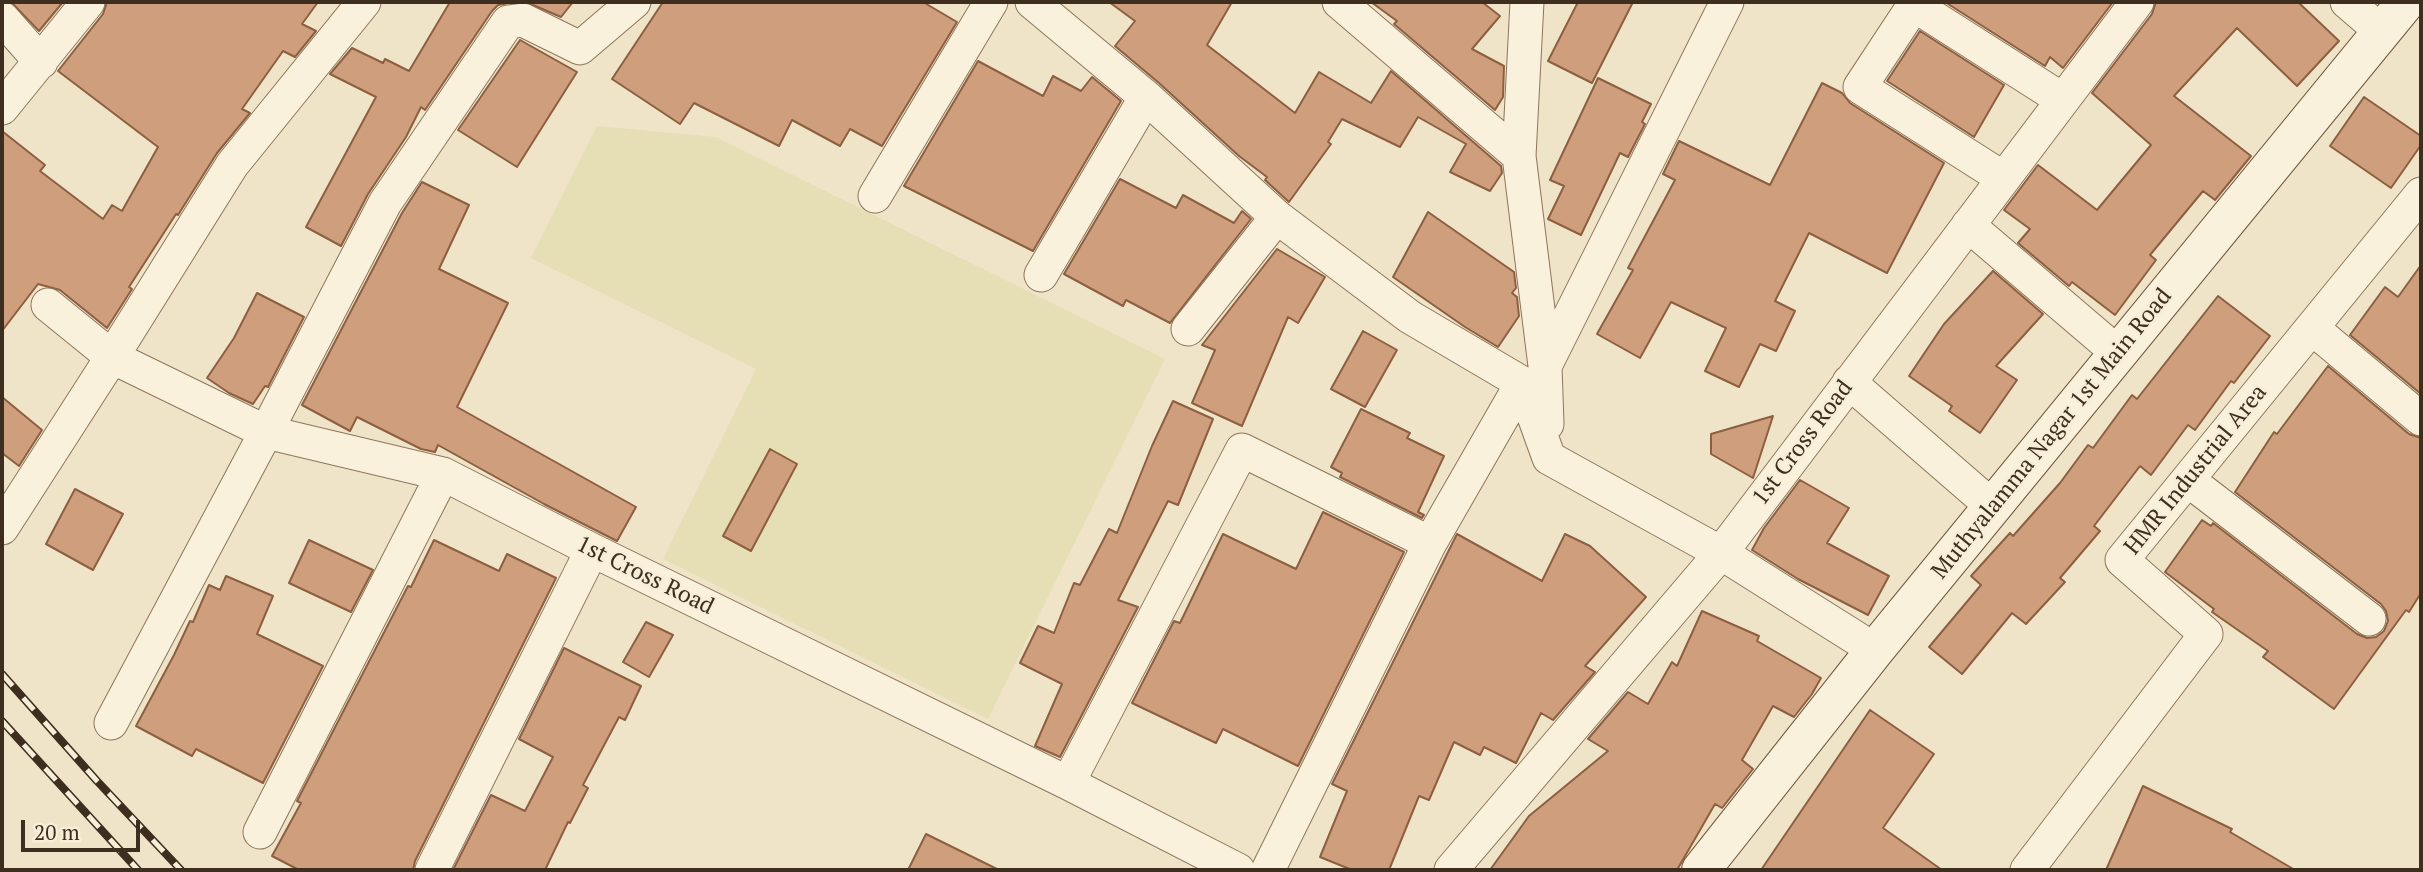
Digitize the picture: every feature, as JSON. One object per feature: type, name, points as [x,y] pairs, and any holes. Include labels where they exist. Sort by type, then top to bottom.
[{"type":"street","points":[[2,108],[88,2]]},
{"type":"street","points":[[2,528],[232,165],[364,2]]},
{"type":"street","points":[[111,723],[385,203],[508,22],[523,20],[580,48],[634,2]]},
{"type":"street","points":[[875,196],[991,2]]},
{"type":"street","points":[[1032,2],[1146,97],[1277,218],[1410,317],[1533,375]]},
{"type":"street","points":[[1339,2],[1519,156]]},
{"type":"street","points":[[1527,2],[1519,156],[1533,375],[1549,458],[1721,553],[1875,650]]},
{"type":"street","points":[[1268,870],[1430,543],[1533,375],[1727,2]]},
{"type":"street","name":"1st Cross Road","points":[[1451,870],[1721,553],[2137,2]]},
{"type":"street","points":[[2347,2],[2382,32]]},
{"type":"street","name":"Muthyalamma Nagar 1st Main Road","points":[[1701,870],[1875,650],[2406,2]]},
{"type":"street","points":[[2003,178],[1860,88],[1915,4],[2063,100]]},
{"type":"street","points":[[2,18],[41,62]]},
{"type":"street","points":[[1041,275],[1146,97]]},
{"type":"street","name":"HMR Industrial Area","points":[[2027,870],[2206,634],[2122,560],[2421,194]]},
{"type":"street","points":[[1188,329],[1277,218]]},
{"type":"street","points":[[1968,225],[2119,352]]},
{"type":"street","name":"1st Cross Road","points":[[48,305],[112,357],[266,432],[443,474],[1238,870]]},
{"type":"street","points":[[2312,328],[2421,419]]},
{"type":"street","points":[[1849,382],[1993,507]]},
{"type":"street","points":[[1068,783],[1242,450],[1430,543]]},
{"type":"street","points":[[260,832],[443,474]]},
{"type":"street","points":[[2188,480],[2369,620]]},
{"type":"street","points":[[432,870],[593,550]]},
{"type":"shaded area","points":[[597,126],[716,137],[1165,359],[988,719],[663,559],[756,369],[531,258]]},
{"type":"building","points":[[11,2],[63,2],[39,31]]},
{"type":"building","points":[[107,2],[318,2],[302,24],[316,31],[295,57],[283,51],[242,109],[250,113],[217,153],[178,215],[176,214],[129,287],[132,289],[107,328],[60,290],[38,284],[2,331],[2,131],[45,165],[40,171],[103,219],[112,205],[122,211],[158,147],[58,71],[103,14]]},
{"type":"building","points":[[450,2],[514,2],[498,5],[492,11],[425,110],[421,107],[406,137],[368,194],[341,246],[306,227],[376,97],[330,74],[352,48],[383,63],[385,59],[409,71]]},
{"type":"building","points":[[526,2],[573,2],[561,17]]},
{"type":"building","points":[[663,2],[923,2],[957,22],[882,146],[850,129],[840,146],[792,120],[779,146],[694,103],[680,124],[612,79]]},
{"type":"building","points":[[1109,2],[1232,2],[1207,45],[1295,113],[1319,72],[1371,103],[1391,71],[1501,166],[1502,173],[1490,191],[1450,172],[1466,144],[1418,117],[1400,147],[1342,119],[1328,142],[1331,144],[1289,202],[1265,180],[1267,177],[1239,156],[1115,46],[1135,21]]},
{"type":"building","points":[[1371,2],[1482,2],[1500,16],[1472,49],[1504,66],[1503,97],[1495,110],[1394,24],[1397,21]]},
{"type":"building","points":[[1578,2],[1633,2],[1592,83],[1548,61]]},
{"type":"building","points":[[1945,2],[2113,2],[2063,68],[2050,57],[2045,66]]},
{"type":"building","points":[[2156,2],[2298,2],[2339,41],[2297,86],[2237,28],[2174,96],[2251,156],[2215,200],[2203,191],[2150,255],[2156,260],[2115,315],[2072,282],[2069,286],[2018,243],[2030,229],[2004,210],[2038,165],[2097,210],[2151,145],[2092,93],[2152,14]]},
{"type":"building","points":[[1920,31],[2004,85],[1974,137],[1887,81]]},
{"type":"building","points":[[520,40],[577,72],[517,167],[458,130]]},
{"type":"building","points":[[978,61],[1043,96],[1053,76],[1081,91],[1092,77],[1121,101],[1033,251],[904,186]]},
{"type":"building","points":[[1598,78],[1651,104],[1642,122],[1645,124],[1628,157],[1620,153],[1581,235],[1548,219],[1564,186],[1550,180]]},
{"type":"building","points":[[1822,83],[1842,93],[1850,103],[1944,163],[1887,273],[1809,233],[1775,301],[1795,311],[1776,351],[1760,344],[1739,387],[1705,371],[1726,328],[1671,302],[1640,358],[1597,334],[1633,270],[1628,268],[1675,180],[1663,174],[1679,141],[1770,185]]},
{"type":"building","points":[[2364,97],[2421,136],[2421,145],[2391,188],[2330,146]]},
{"type":"building","points":[[1120,179],[1176,208],[1183,195],[1234,223],[1242,211],[1251,219],[1170,323],[1126,300],[1123,306],[1064,274]]},
{"type":"building","points":[[422,182],[469,205],[439,269],[508,303],[457,407],[636,507],[617,541],[438,445],[435,452],[421,449],[357,417],[350,431],[302,405],[402,213]]},
{"type":"building","points":[[1428,212],[1514,272],[1516,288],[1512,293],[1517,297],[1519,316],[1498,347],[1393,277]]},
{"type":"building","points":[[1277,249],[1325,277],[1298,323],[1288,317],[1242,426],[1192,403],[1215,350],[1202,345]]},
{"type":"building","points":[[2421,265],[2421,394],[2350,335],[2385,287],[2398,297]]},
{"type":"building","points":[[1993,271],[2043,314],[1996,366],[2017,380],[1980,433],[1949,411],[1952,406],[1909,376],[1944,324]]},
{"type":"building","points":[[257,293],[304,317],[268,387],[265,386],[253,404],[229,393],[207,378],[234,338]]},
{"type":"building","points":[[2218,296],[2270,336],[2234,383],[2231,381],[2195,430],[2188,425],[2151,475],[2140,466],[2094,526],[2100,531],[2060,578],[2065,582],[2026,624],[2012,613],[1962,674],[1929,647],[1981,585],[1971,576],[2010,533],[2013,536],[2060,483],[2088,445],[2093,448],[2132,395],[2137,399]]},
{"type":"building","points":[[1363,331],[1397,350],[1365,407],[1331,389]]},
{"type":"building","points":[[2328,366],[2409,434],[2421,438],[2421,593],[2334,709],[2263,657],[2268,651],[2212,612],[2214,609],[2165,572],[2202,520],[2211,526],[2213,523],[2357,634],[2367,638],[2376,637],[2384,631],[2388,621],[2381,604],[2235,492],[2274,432],[2277,434]]},
{"type":"building","points":[[2,397],[42,430],[19,466],[2,453]]},
{"type":"building","points":[[1173,401],[1213,419],[1178,505],[1168,501],[1118,600],[1138,607],[1060,757],[1035,746],[1062,684],[1020,663],[1038,626],[1054,633],[1074,583],[1080,585],[1109,529],[1117,533]]},
{"type":"building","points":[[1361,409],[1410,433],[1407,438],[1444,456],[1418,512],[1424,515],[1422,518],[1340,477],[1342,473],[1331,467]]},
{"type":"building","points":[[1773,416],[1753,478],[1711,454],[1711,434]]},
{"type":"building","points":[[770,449],[797,464],[751,551],[723,536]]},
{"type":"building","points":[[1800,480],[1849,508],[1827,543],[1889,576],[1868,615],[1798,579],[1752,550],[1764,528]]},
{"type":"building","points":[[75,489],[123,514],[93,570],[46,544]]},
{"type":"building","points":[[1323,512],[1404,552],[1298,766],[1223,729],[1216,743],[1132,703],[1174,621],[1180,623],[1223,534],[1296,569]]},
{"type":"building","points":[[1457,534],[1542,581],[1565,534],[1590,546],[1646,597],[1585,666],[1595,672],[1553,720],[1541,713],[1516,763],[1484,747],[1480,755],[1454,742],[1429,800],[1419,796],[1389,870],[1352,870],[1320,857],[1347,791],[1332,784]]},
{"type":"building","points":[[309,540],[373,570],[351,612],[289,583]]},
{"type":"building","points":[[434,540],[499,571],[507,554],[556,578],[415,861],[413,870],[299,870],[272,856],[301,803],[297,801]]},
{"type":"building","points":[[226,576],[273,596],[257,634],[323,666],[263,783],[196,749],[192,756],[136,726],[190,621],[193,622],[209,585],[220,590]]},
{"type":"building","points":[[1702,611],[1759,636],[1757,641],[1821,678],[1794,717],[1773,706],[1742,760],[1753,769],[1722,808],[1715,804],[1677,870],[1490,870],[1529,816],[1608,751],[1588,739],[1628,692],[1648,704],[1672,662],[1677,666]]},
{"type":"building","points":[[646,622],[673,635],[649,677],[623,662]]},
{"type":"building","points":[[564,648],[641,686],[625,720],[619,717],[583,785],[588,788],[545,870],[453,870],[491,795],[525,811],[553,757],[519,739]]},
{"type":"building","points":[[1870,710],[1934,754],[1883,828],[1942,870],[1761,870]]},
{"type":"building","points":[[2143,786],[2232,829],[2230,832],[2295,870],[2106,870]]},
{"type":"building","points":[[926,834],[999,870],[908,870]]},
{"type":"railway","points":[[2,674],[181,870]]},
{"type":"railway","points":[[2,721],[138,870]]}]
